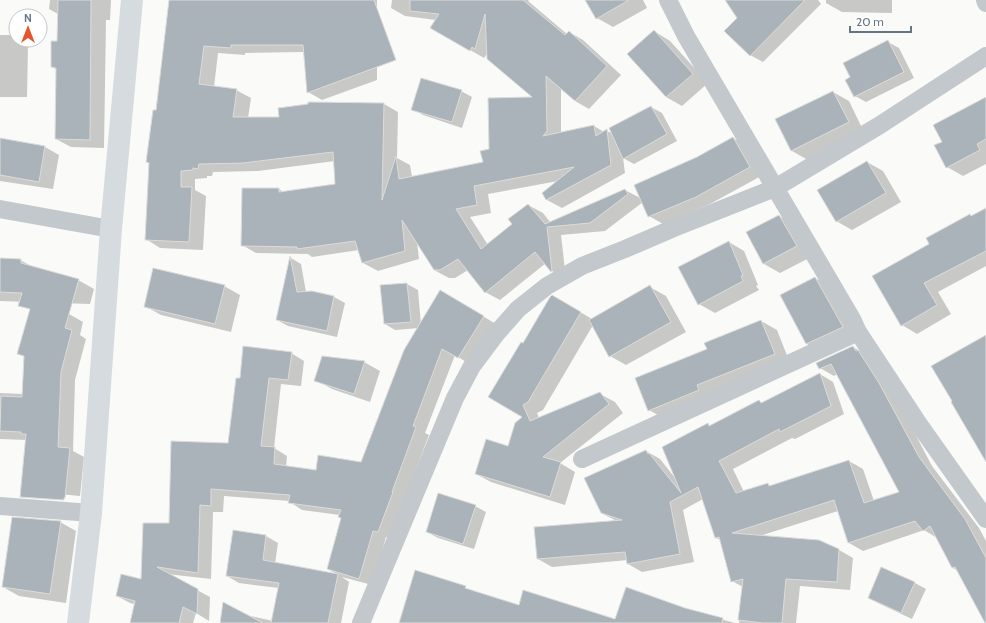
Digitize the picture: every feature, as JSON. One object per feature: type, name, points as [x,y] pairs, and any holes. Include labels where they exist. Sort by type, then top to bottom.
[{"type":"street","points":[[78,623],[91,513],[111,229],[132,0]]},
{"type":"street","points":[[668,0],[686,36],[852,319],[858,332],[918,424],[986,519]]},
{"type":"street","points":[[361,623],[455,398],[472,366],[496,334],[518,309],[547,286],[582,266],[775,188],[880,124],[986,56]]},
{"type":"street","points":[[0,210],[111,229]]},
{"type":"street","points":[[582,459],[858,332]]},
{"type":"street","points":[[0,506],[91,513]]},
{"type":"building","points":[[58,0],[91,0],[90,140],[55,139],[56,68],[51,67],[51,41],[57,41]]},
{"type":"building","points":[[169,0],[374,0],[396,60],[307,93],[303,45],[231,45],[231,48],[204,46],[199,84],[237,89],[233,117],[279,117],[278,108],[308,104],[308,102],[384,103],[382,200],[396,156],[399,179],[483,162],[480,151],[489,149],[488,98],[532,97],[487,59],[485,14],[475,49],[472,47],[470,51],[430,28],[439,14],[410,11],[410,0],[523,0],[565,35],[569,31],[607,66],[575,101],[546,76],[547,131],[543,136],[594,125],[596,136],[607,129],[611,165],[546,200],[542,193],[574,167],[474,186],[477,205],[456,209],[481,249],[512,224],[508,219],[528,204],[545,224],[625,189],[628,194],[590,223],[547,227],[551,272],[535,252],[485,293],[458,259],[440,270],[434,270],[402,220],[405,251],[362,263],[355,241],[297,249],[297,247],[241,246],[242,188],[279,188],[279,192],[335,184],[333,152],[243,163],[199,164],[198,169],[193,168],[193,170],[181,171],[181,187],[192,187],[189,242],[145,240],[149,163],[146,162],[153,110],[156,110]]},
{"type":"building","points":[[585,0],[629,0],[596,19]]},
{"type":"building","points":[[725,0],[805,0],[750,56],[724,31],[737,18]]},
{"type":"building","points":[[654,30],[693,74],[666,97],[627,54]]},
{"type":"building","points":[[888,40],[904,72],[854,97],[845,80],[850,77],[843,63]]},
{"type":"building","points":[[421,78],[462,90],[452,122],[411,110]]},
{"type":"building","points":[[833,91],[849,122],[791,151],[775,119]]},
{"type":"building","points":[[986,97],[986,139],[977,144],[980,150],[946,168],[934,145],[942,142],[933,125]]},
{"type":"building","points":[[651,106],[667,134],[623,159],[609,128]]},
{"type":"building","points":[[733,137],[750,167],[696,197],[648,217],[634,185],[697,157]]},
{"type":"building","points":[[0,138],[45,146],[39,182],[0,175]]},
{"type":"building","points":[[867,161],[886,193],[836,222],[817,190]]},
{"type":"building","points":[[986,208],[986,251],[924,283],[937,305],[901,326],[872,276],[929,244],[926,238],[970,214],[971,216]]},
{"type":"building","points":[[779,215],[797,246],[763,264],[746,232]]},
{"type":"building","points":[[729,241],[743,275],[741,276],[743,281],[698,305],[678,267]]},
{"type":"building","points":[[290,256],[297,292],[312,291],[334,296],[327,331],[276,320]]},
{"type":"building","points":[[0,258],[21,259],[21,263],[79,279],[65,328],[72,330],[61,372],[58,447],[70,448],[64,500],[20,497],[26,434],[21,434],[21,432],[0,431],[1,396],[22,397],[24,356],[17,354],[30,309],[18,306],[22,293],[0,292]]},
{"type":"building","points":[[153,268],[225,285],[215,324],[144,307]]},
{"type":"building","points":[[815,277],[843,327],[806,344],[780,295]]},
{"type":"building","points":[[407,283],[411,322],[384,324],[380,285]]},
{"type":"building","points":[[650,285],[671,322],[609,357],[589,320]]},
{"type":"building","points":[[440,290],[484,316],[458,358],[442,349],[413,426],[416,427],[378,532],[373,531],[359,579],[327,569],[341,518],[338,517],[341,510],[288,503],[290,495],[211,489],[211,506],[200,505],[198,573],[157,567],[198,589],[197,614],[183,607],[179,623],[130,623],[135,601],[116,596],[121,574],[141,579],[143,523],[169,523],[171,441],[228,443],[236,378],[240,378],[243,346],[292,352],[288,380],[269,378],[261,446],[275,447],[274,464],[316,470],[318,455],[361,462],[404,350]]},
{"type":"building","points":[[552,295],[581,312],[528,402],[523,405],[530,421],[600,392],[609,404],[543,457],[561,462],[550,497],[475,474],[486,439],[508,446],[515,423],[522,417],[488,397],[521,342],[523,343]]},
{"type":"building","points":[[761,320],[775,354],[697,385],[699,390],[648,411],[635,378],[707,349],[704,343]]},
{"type":"building","points":[[986,335],[986,462],[931,366]]},
{"type":"building","points":[[853,346],[856,351],[858,350],[879,383],[919,457],[965,519],[986,558],[986,623],[955,567],[952,568],[930,526],[923,531],[915,521],[848,543],[834,500],[732,533],[819,540],[839,549],[837,582],[786,579],[782,623],[763,623],[738,620],[743,579],[731,582],[719,537],[715,538],[698,487],[670,502],[680,554],[627,564],[625,552],[537,559],[534,527],[622,520],[601,513],[584,478],[646,450],[681,493],[662,447],[708,423],[709,426],[759,400],[761,403],[820,373],[831,406],[780,432],[779,429],[719,461],[736,493],[768,483],[769,486],[849,460],[864,503],[899,492],[831,364],[819,369],[816,363]]},
{"type":"building","points":[[322,356],[365,361],[354,394],[314,381]]},
{"type":"building","points":[[438,493],[476,505],[463,544],[426,532]]},
{"type":"building","points":[[12,517],[61,521],[50,594],[2,587]]},
{"type":"building","points":[[233,530],[266,535],[263,560],[338,574],[328,623],[271,623],[279,583],[226,576]]},
{"type":"building","points":[[881,567],[915,582],[901,613],[868,598]]},
{"type":"building","points":[[415,570],[519,605],[523,590],[615,619],[626,587],[685,608],[723,618],[722,623],[399,623]]},
{"type":"building","points":[[223,602],[263,623],[220,623]]}]
